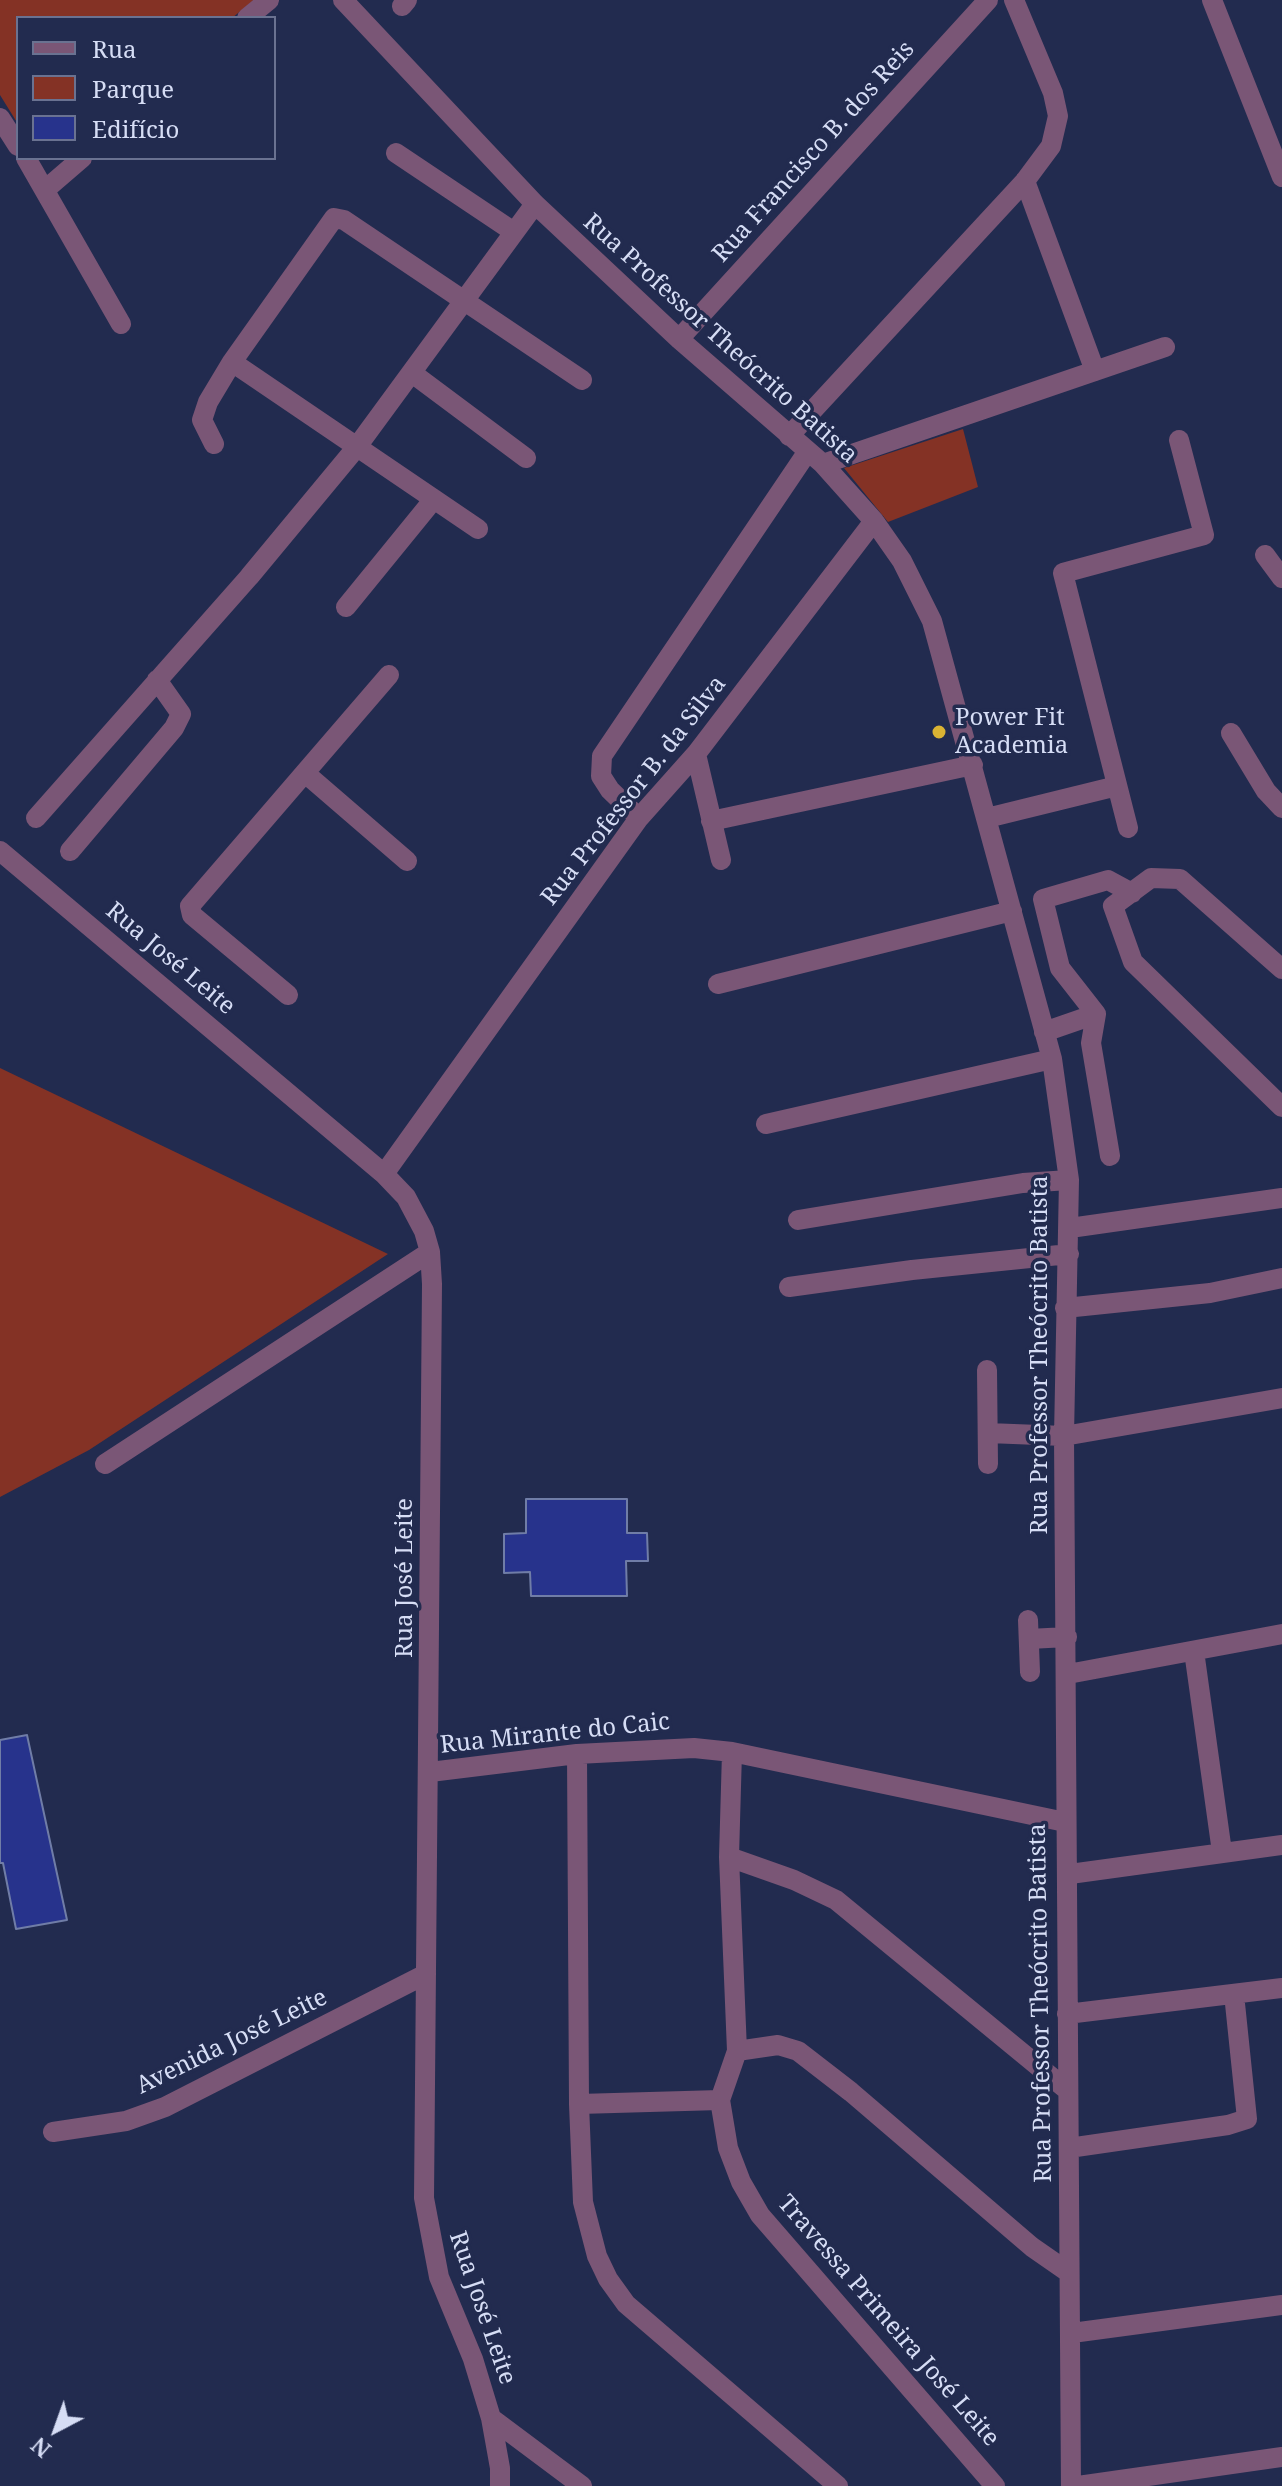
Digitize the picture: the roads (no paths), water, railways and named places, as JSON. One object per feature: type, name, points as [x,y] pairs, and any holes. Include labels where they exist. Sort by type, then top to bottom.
[{"type":"street","points":[[249,16],[269,0]]},
{"type":"street","name":"Rua Professor Theócrito Batista","points":[[343,0],[535,204],[679,339],[816,458],[874,521],[902,561],[932,621],[1052,1059],[1069,1180],[1064,1436],[1068,1674],[1065,1822],[1070,1874],[1066,2089],[1068,2272],[1072,2333],[1071,2486]]},
{"type":"street","name":"Rua Francisco B. dos Reis","points":[[679,339],[988,0]]},
{"type":"street","points":[[789,436],[1025,181],[1051,146],[1058,116],[1053,93],[1014,0]]},
{"type":"street","points":[[1212,0],[1282,177]]},
{"type":"street","points":[[0,118],[16,143]]},
{"type":"street","points":[[396,153],[514,232]]},
{"type":"street","points":[[27,160],[121,324]]},
{"type":"street","points":[[46,189],[80,160]]},
{"type":"street","points":[[1025,181],[1095,371]]},
{"type":"street","points":[[36,818],[356,448],[535,204]]},
{"type":"street","points":[[214,444],[203,414],[232,362],[334,218],[344,220],[582,380]]},
{"type":"street","points":[[639,818],[605,783],[601,776],[602,756],[816,458],[1165,347]]},
{"type":"street","points":[[232,362],[478,529]]},
{"type":"street","points":[[412,373],[526,458]]},
{"type":"street","points":[[1128,828],[1063,573],[1204,535],[1179,440]]},
{"type":"street","points":[[346,607],[434,499]]},
{"type":"street","name":"Rua Professor B. da Silva","points":[[384,1174],[639,818],[696,754],[874,521]]},
{"type":"street","points":[[1265,555],[1282,578]]},
{"type":"street","points":[[288,995],[189,911],[190,906],[389,675]]},
{"type":"street","points":[[70,851],[174,728],[181,714],[157,680]]},
{"type":"street","points":[[1231,733],[1266,791],[1282,808]]},
{"type":"street","points":[[696,754],[721,860]]},
{"type":"street","points":[[711,821],[973,765]]},
{"type":"street","points":[[305,773],[407,861]]},
{"type":"street","points":[[987,818],[1117,786]]},
{"type":"street","name":"Rua José Leite","points":[[0,851],[384,1174],[416,1213],[430,1252],[430,1772],[424,2198],[428,2234],[439,2277],[473,2359],[491,2418],[500,2486]]},
{"type":"street","points":[[1282,969],[1180,879],[1151,878],[1113,906],[1133,962],[1282,1107]]},
{"type":"street","points":[[1110,1156],[1091,1043],[1096,1014],[1060,968],[1043,899],[1108,880],[1132,893]]},
{"type":"street","points":[[718,984],[1012,911]]},
{"type":"street","points":[[1044,1032],[1096,1014]]},
{"type":"street","points":[[766,1124],[1052,1059]]},
{"type":"street","points":[[798,1220],[1023,1183],[1069,1180]]},
{"type":"street","points":[[1070,1228],[1282,1198]]},
{"type":"street","points":[[105,1464],[430,1252]]},
{"type":"street","points":[[789,1287],[1069,1254]]},
{"type":"street","points":[[1065,1308],[1210,1293],[1282,1278]]},
{"type":"street","points":[[987,1370],[988,1464]]},
{"type":"street","points":[[988,1433],[1064,1436],[1282,1398]]},
{"type":"street","points":[[1030,1672],[1028,1630],[1067,1637]]},
{"type":"street","points":[[1068,1674],[1282,1634]]},
{"type":"street","points":[[1194,1651],[1222,1852]]},
{"type":"street","name":"Rua Mirante do Caic","points":[[430,1772],[654,1748],[732,1752],[1065,1822]]},
{"type":"street","name":"Travessa Primeira José Leite","points":[[732,1752],[729,1857],[737,2051],[720,2100],[728,2148],[741,2182],[760,2215],[995,2486]]},
{"type":"street","points":[[577,1754],[579,2104],[583,2202],[587,2226],[608,2279],[626,2304],[838,2486]]},
{"type":"street","points":[[1070,1874],[1282,1845]]},
{"type":"street","points":[[729,1857],[794,1880],[836,1900],[926,1970],[1066,2089]]},
{"type":"street","name":"Avenida José Leite","points":[[53,2132],[126,2121],[165,2107],[426,1974]]},
{"type":"street","points":[[1067,2014],[1282,1988]]},
{"type":"street","points":[[1069,2148],[1228,2125],[1247,2119],[1234,1994]]},
{"type":"street","points":[[737,2051],[778,2045],[798,2051],[851,2092],[1032,2247],[1068,2272]]},
{"type":"street","points":[[579,2104],[720,2100]]},
{"type":"street","points":[[1072,2333],[1282,2305]]},
{"type":"street","points":[[491,2418],[582,2486]]},
{"type":"street","points":[[1078,2486],[1282,2457]]},
{"type":"place","name":"Power Fit Academia","points":[[939,732]]}]
